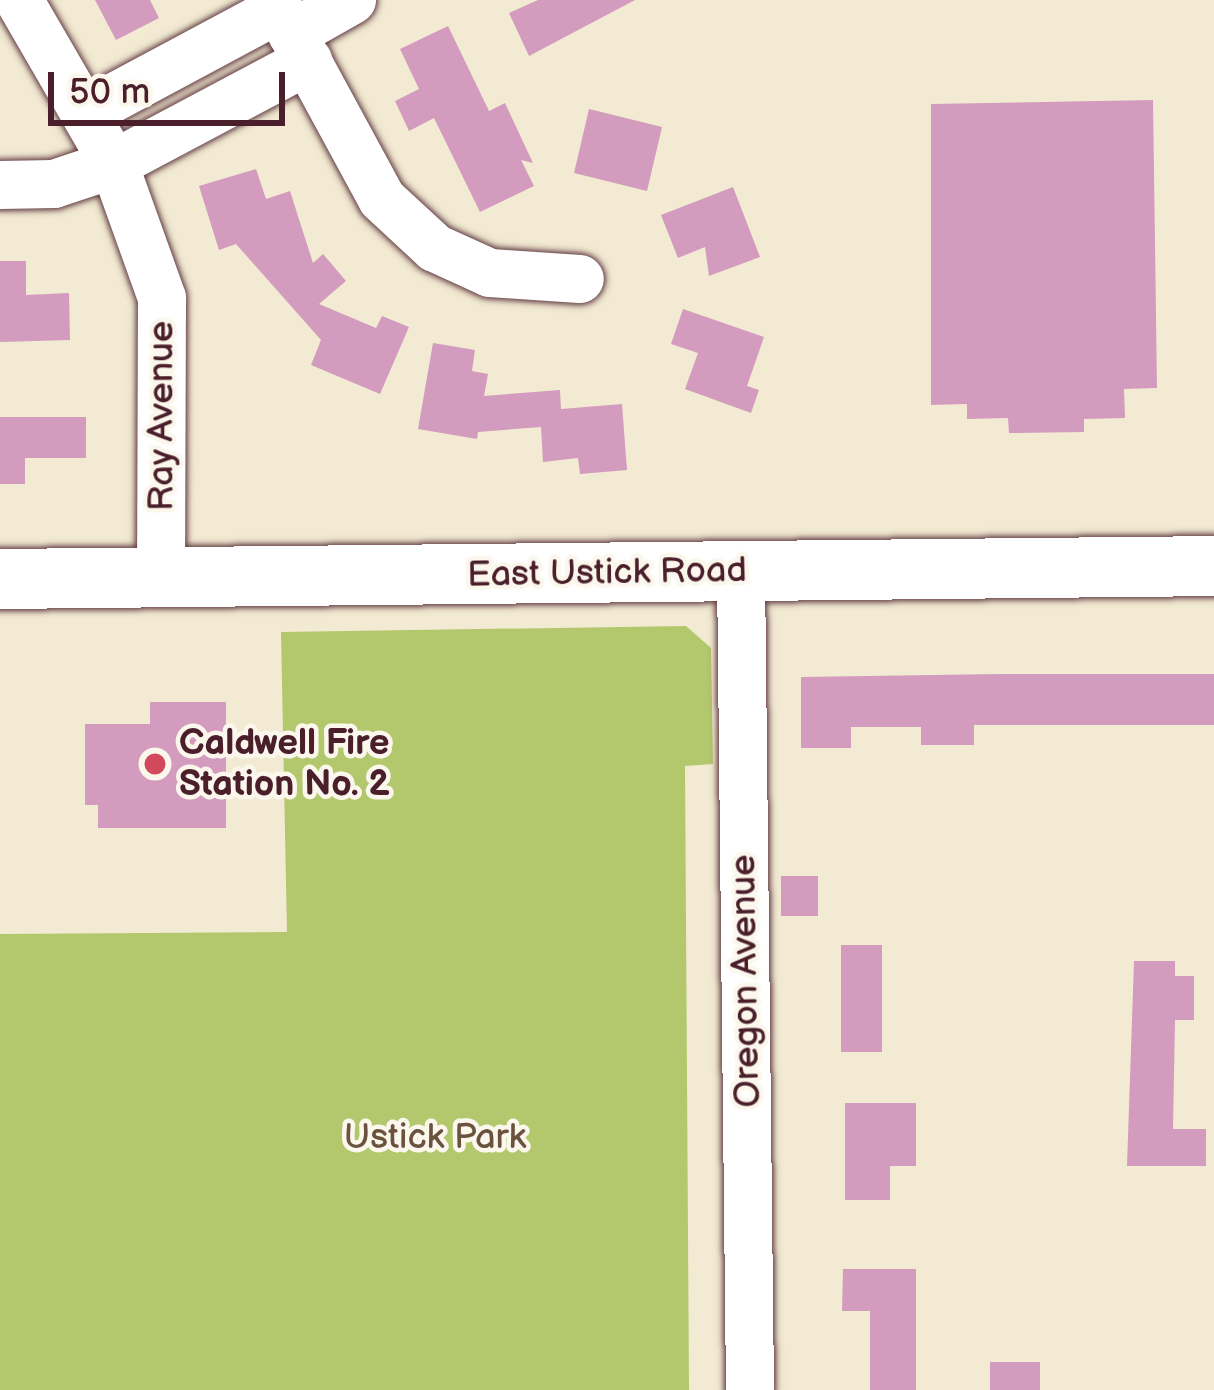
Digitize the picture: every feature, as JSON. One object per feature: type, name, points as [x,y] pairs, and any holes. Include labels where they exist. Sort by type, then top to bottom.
[{"type":"main road","name":"East Ustick Road","points":[[0,579],[1214,566]]},
{"type":"street","name":"Ray Avenue","points":[[20,0],[114,164],[162,298],[161,578]]},
{"type":"street","points":[[85,113],[352,0]]},
{"type":"street","points":[[0,185],[54,184],[114,164],[290,29]]},
{"type":"street","points":[[290,29],[382,199],[435,248],[490,273],[580,279]]},
{"type":"street","name":"Oregon Avenue","points":[[741,571],[749,1390]]},
{"type":"green space","name":"Ustick Park","points":[[686,626],[711,648],[713,764],[685,766],[689,1390],[0,1390],[0,934],[287,932],[281,632]]},
{"type":"building","points":[[95,0],[150,0],[159,18],[116,40]]},
{"type":"building","points":[[538,0],[635,0],[529,56],[509,13]]},
{"type":"building","points":[[448,26],[489,111],[505,103],[533,163],[521,160],[534,186],[480,212],[434,118],[409,131],[395,101],[419,89],[400,49]]},
{"type":"building","points":[[1153,100],[1157,388],[1124,389],[1125,418],[1084,419],[1084,432],[1009,433],[1008,418],[967,419],[967,404],[931,405],[931,104]]},
{"type":"building","points":[[589,109],[662,127],[647,191],[574,173]]},
{"type":"building","points":[[256,169],[266,199],[290,191],[313,263],[323,254],[346,281],[319,304],[376,328],[382,316],[409,327],[380,394],[311,365],[321,340],[236,244],[219,250],[199,186]]},
{"type":"building","points":[[733,187],[760,257],[709,276],[705,247],[678,258],[661,215]]},
{"type":"building","points":[[0,261],[26,261],[26,295],[69,293],[70,340],[0,342]]},
{"type":"building","points":[[683,309],[764,337],[747,386],[759,390],[751,413],[685,389],[698,353],[671,344]]},
{"type":"building","points":[[433,343],[475,350],[472,371],[488,374],[484,396],[560,390],[561,409],[622,404],[627,470],[580,474],[578,458],[543,462],[541,427],[478,432],[477,439],[418,429]]},
{"type":"building","points":[[0,417],[86,417],[86,458],[25,458],[25,484],[0,484]]},
{"type":"building","points":[[1214,674],[1214,725],[974,725],[974,745],[921,745],[921,727],[851,727],[851,748],[801,748],[801,677]]},
{"type":"building","name":"Caldwell Fire Station No. 2","points":[[150,702],[226,702],[226,828],[98,828],[98,805],[85,805],[85,724],[150,724]]},
{"type":"building","points":[[781,876],[818,876],[818,916],[781,916]]},
{"type":"building","points":[[841,945],[882,945],[882,1052],[841,1052]]},
{"type":"building","points":[[1134,961],[1175,961],[1175,976],[1194,976],[1194,1020],[1175,1020],[1173,1129],[1206,1129],[1206,1166],[1127,1166]]},
{"type":"building","points":[[845,1103],[916,1103],[916,1166],[890,1166],[890,1200],[845,1200]]},
{"type":"building","points":[[843,1269],[916,1269],[916,1390],[870,1390],[870,1311],[842,1311]]},
{"type":"building","points":[[990,1362],[1040,1362],[1040,1390],[990,1390]]},
{"type":"place","name":"Caldwell Fire Station No. 2","points":[[155,764]]}]
